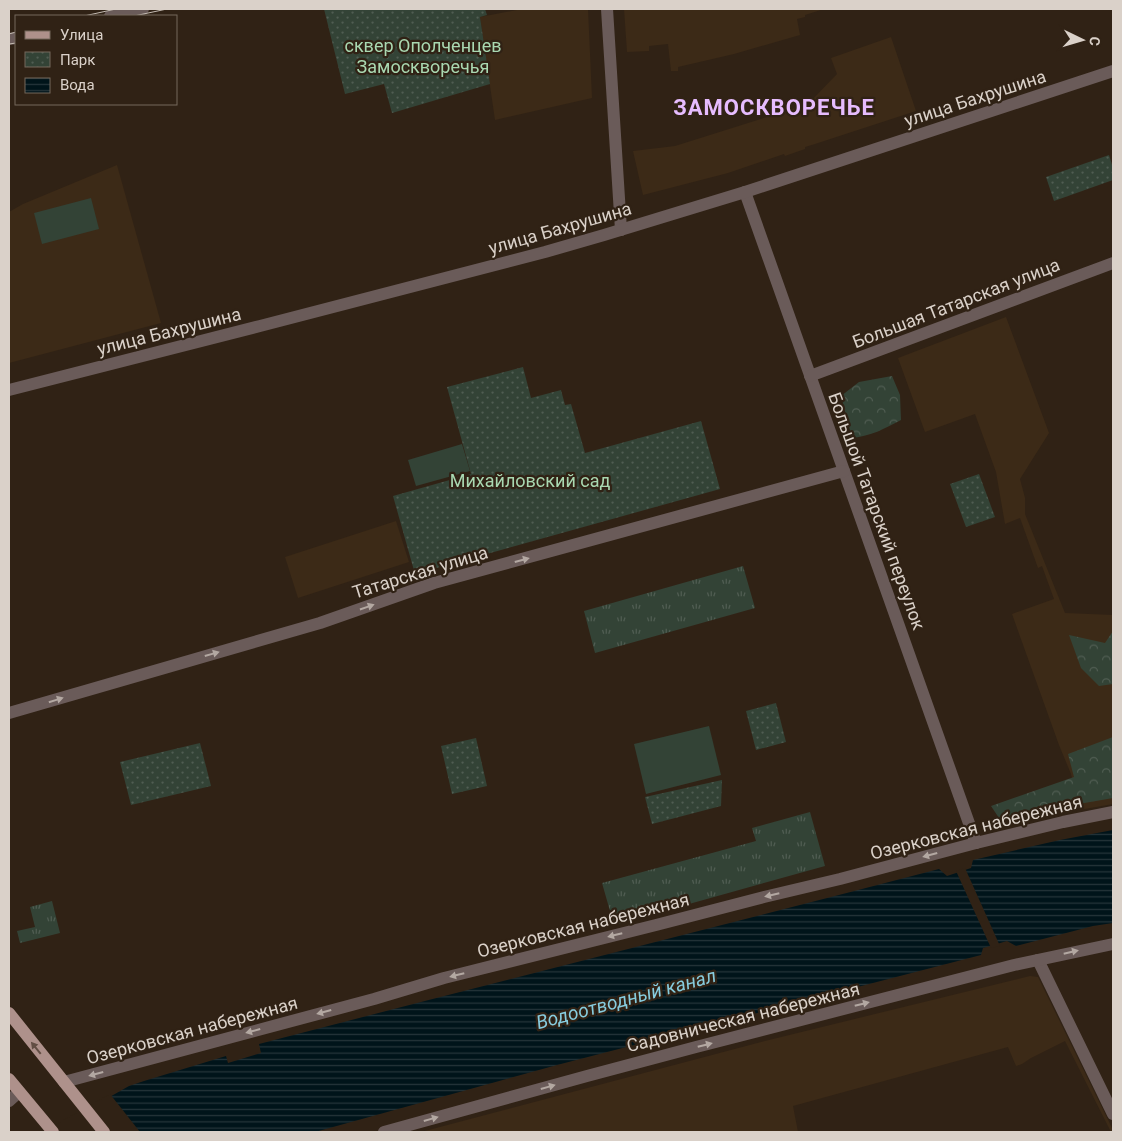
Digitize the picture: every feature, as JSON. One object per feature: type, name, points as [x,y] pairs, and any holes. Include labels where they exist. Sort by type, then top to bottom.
[{"type":"main road","points":[[9,1013],[104,1132]]},
{"type":"main road","points":[[9,1080],[51,1129]]},
{"type":"street","points":[[115,15],[143,9]]},
{"type":"street","points":[[607,9],[621,230]]},
{"type":"street","name":"улица Бахрушина","points":[[9,390],[489,267],[621,230],[745,192],[1113,71]]},
{"type":"street","name":"Большой Татарский переулок","points":[[745,192],[976,843]]},
{"type":"street","name":"Большая Татарская улица","points":[[810,376],[1113,263]]},
{"type":"street","name":"Татарская улица","points":[[9,713],[320,623],[434,584],[844,471]]},
{"type":"street","name":"Озерковская набережная","points":[[64,1082],[374,999],[444,978],[976,843],[1113,812]]},
{"type":"street","name":"Садовническая набережная","points":[[384,1132],[596,1073],[1014,965],[1113,944]]},
{"type":"street","points":[[1038,960],[1113,1114]]},
{"type":"street","points":[[9,1101],[19,1092]]},
{"type":"shaded area","points":[[522,9],[588,9],[592,98],[495,120],[480,17]]},
{"type":"shaded area","points":[[624,9],[824,9],[797,19],[800,35],[734,54],[678,67],[678,71],[671,71],[668,44],[649,46],[649,51],[627,52]]},
{"type":"shaded area","points":[[891,37],[916,111],[805,147],[805,149],[785,156],[784,154],[728,173],[643,195],[633,151],[675,146],[808,104],[837,74],[831,58]]},
{"type":"shaded area","points":[[117,165],[161,323],[9,363],[9,212],[23,204]]},
{"type":"shaded area","points":[[1006,317],[1049,433],[1020,479],[1025,498],[1025,514],[1065,613],[1113,615],[1113,804],[1079,810],[1071,774],[1012,614],[1054,599],[1042,566],[1038,568],[1020,518],[1005,524],[996,472],[975,414],[925,432],[898,358]]},
{"type":"shaded area","points":[[396,521],[409,562],[298,598],[285,557]]},
{"type":"shaded area","points":[[1030,976],[1038,977],[1113,1132],[1111,1132],[1065,1041],[1016,1066],[1008,1047],[793,1106],[798,1132],[421,1132],[769,1040]]},
{"type":"green space","name":"сквер Ополченцев Замоскворечья","points":[[324,9],[485,9],[487,15],[480,17],[490,84],[392,113],[384,84],[345,94]]},
{"type":"green space","points":[[1109,155],[1113,168],[1113,180],[1054,201],[1046,177]]},
{"type":"green space","points":[[91,198],[99,229],[42,244],[34,213]]},
{"type":"green space","name":"Михайловский сад","points":[[523,367],[531,398],[561,390],[565,405],[571,404],[585,453],[701,421],[720,489],[415,574],[393,496],[471,474],[447,387]]},
{"type":"green space","points":[[892,376],[900,395],[901,420],[871,434],[852,438],[841,396],[859,382]]},
{"type":"green space","points":[[462,444],[470,471],[416,486],[408,460]]},
{"type":"green space","points":[[979,474],[995,517],[966,527],[950,484]]},
{"type":"green space","points":[[743,566],[755,608],[595,653],[584,611]]},
{"type":"green space","points":[[1113,631],[1113,684],[1099,686],[1081,668],[1069,635],[1105,643]]},
{"type":"green space","points":[[776,703],[786,742],[756,750],[746,711]]},
{"type":"green space","points":[[709,726],[721,775],[646,794],[634,744]]},
{"type":"green space","points":[[1113,737],[1113,798],[999,818],[991,806],[1074,777],[1068,754]]},
{"type":"green space","points":[[476,738],[487,786],[452,794],[441,746]]},
{"type":"green space","points":[[200,743],[211,786],[131,805],[120,762]]},
{"type":"green space","points":[[722,780],[721,806],[652,824],[645,797]]},
{"type":"green space","points":[[810,812],[825,866],[614,925],[602,883],[756,841],[752,828]]},
{"type":"green space","points":[[52,901],[60,933],[20,943],[17,931],[35,927],[30,907]]},
{"type":"water","name":"Водоотводный канал","points":[[1113,830],[1113,923],[1093,926],[1016,946],[1007,941],[983,948],[981,955],[557,1065],[315,1132],[48,1132],[129,1086],[226,1056],[228,1063],[261,1053],[259,1044],[939,869],[947,876],[971,868],[973,860]]},
{"type":"pier","points":[[965,868],[1000,946],[991,948],[956,871]]},
{"type":"pier","points":[[110,1094],[140,1132],[45,1132],[46,1130]]},
{"type":"tram line","points":[[89,15],[116,9]]},
{"type":"tram line","points":[[139,15],[167,9]]},
{"type":"tram line","points":[[9,34],[15,32]]},
{"type":"tram line","points":[[9,44],[15,43]]},
{"type":"district","name":"ЗАМОСКВОРЕЧЬЕ","points":[[774,107]]}]
